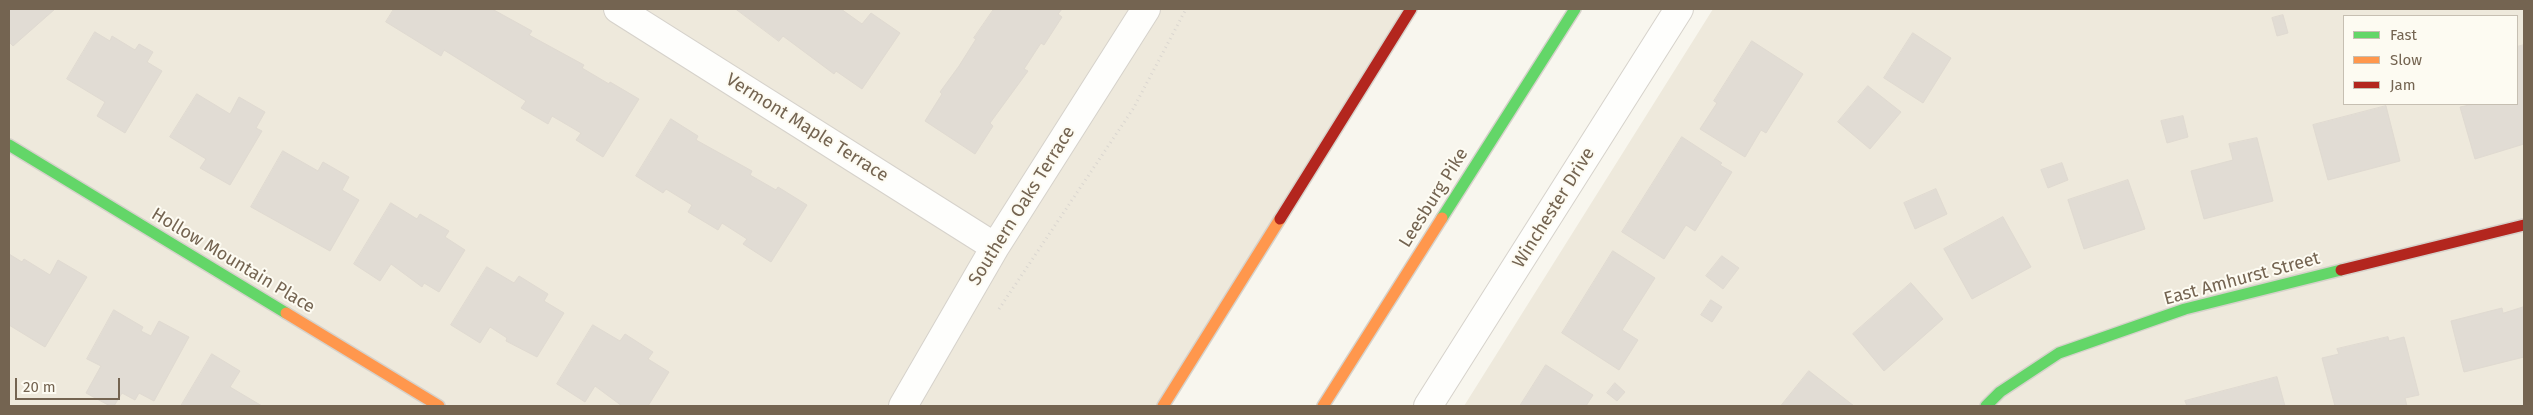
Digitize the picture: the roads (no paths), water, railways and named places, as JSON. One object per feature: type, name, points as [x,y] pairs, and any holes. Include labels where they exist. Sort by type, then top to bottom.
[{"type":"main road","points":[[1163,406],[1411,9]]},
{"type":"main road","name":"Leesburg Pike","points":[[1323,406],[1575,9]]},
{"type":"main road","name":"Hollow Mountain Place","points":[[9,145],[439,406]]},
{"type":"main road","name":"East Amhurst Street","points":[[1986,406],[2000,392],[2059,353],[2185,309],[2524,225]]},
{"type":"street","name":"Vermont Maple Terrace","points":[[618,9],[995,247]]},
{"type":"street","name":"Southern Oaks Terrace","points":[[903,406],[995,247],[1146,9]]},
{"type":"street","name":"Winchester Drive","points":[[1428,406],[1679,9]]}]
